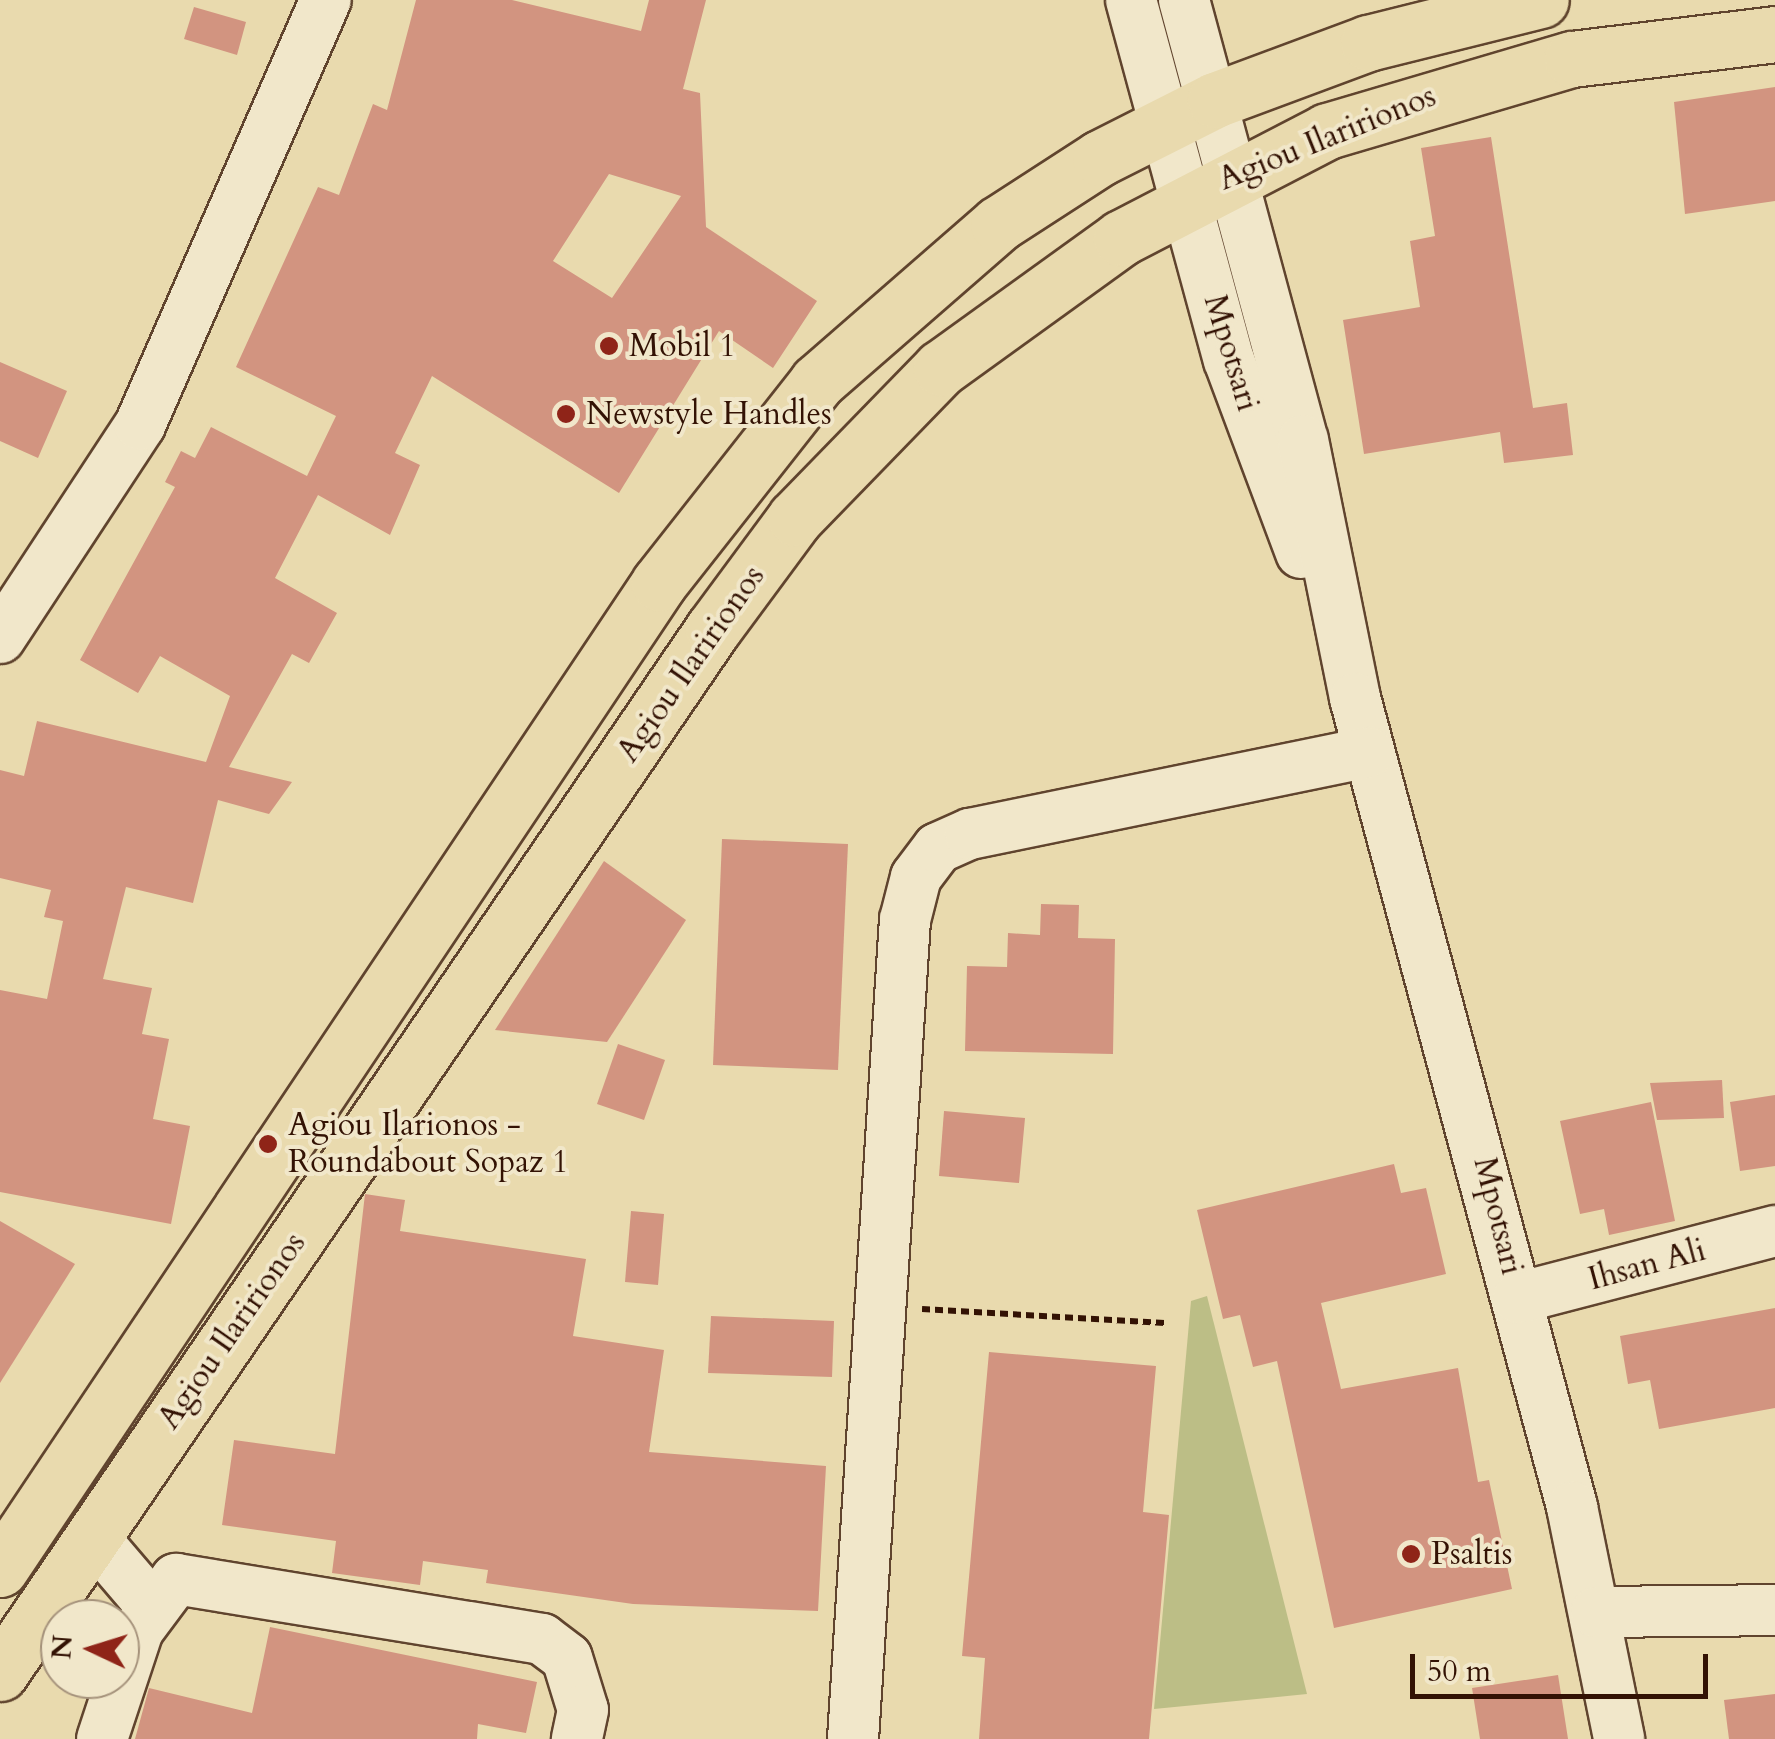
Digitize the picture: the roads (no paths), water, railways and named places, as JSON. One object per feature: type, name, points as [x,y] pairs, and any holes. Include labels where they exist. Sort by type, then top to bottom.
[{"type":"main road","name":"Agiou Ilaririonos","points":[[0,1569],[18,1516],[660,583],[818,382],[998,224],[1193,111],[1368,43],[1541,0]]},
{"type":"main road","name":"Agiou Ilaririonos","points":[[0,1673],[795,518],[941,368],[1212,185],[1465,84],[1695,42],[1775,34]]},
{"type":"street","points":[[0,638],[140,425],[326,0]]},
{"type":"street","name":"Mpotsari","points":[[1130,0],[1193,111]]},
{"type":"street","name":"Mpotsari","points":[[1184,0],[1193,111],[1212,185],[1229,360],[1355,698],[1518,1298],[1596,1612],[1620,1739]]},
{"type":"street","points":[[852,1739],[904,920],[925,861],[970,834],[1369,752]]},
{"type":"street","name":"Ihsan Ali","points":[[1518,1298],[1775,1231]]},
{"type":"street","points":[[92,1536],[150,1604]]},
{"type":"street","points":[[102,1739],[150,1604],[176,1579],[542,1639],[567,1658],[583,1710],[576,1739]]},
{"type":"street","points":[[1596,1612],[1775,1610]]},
{"type":"place","name":"Mobil 1","points":[[609,346]]},
{"type":"place","name":"Newstyle Handles","points":[[566,414]]},
{"type":"place","name":"Agiou Ilarionos - Roundabout Sopaz 1","points":[[268,1144]]},
{"type":"place","name":"Psaltis","points":[[1411,1554]]}]
